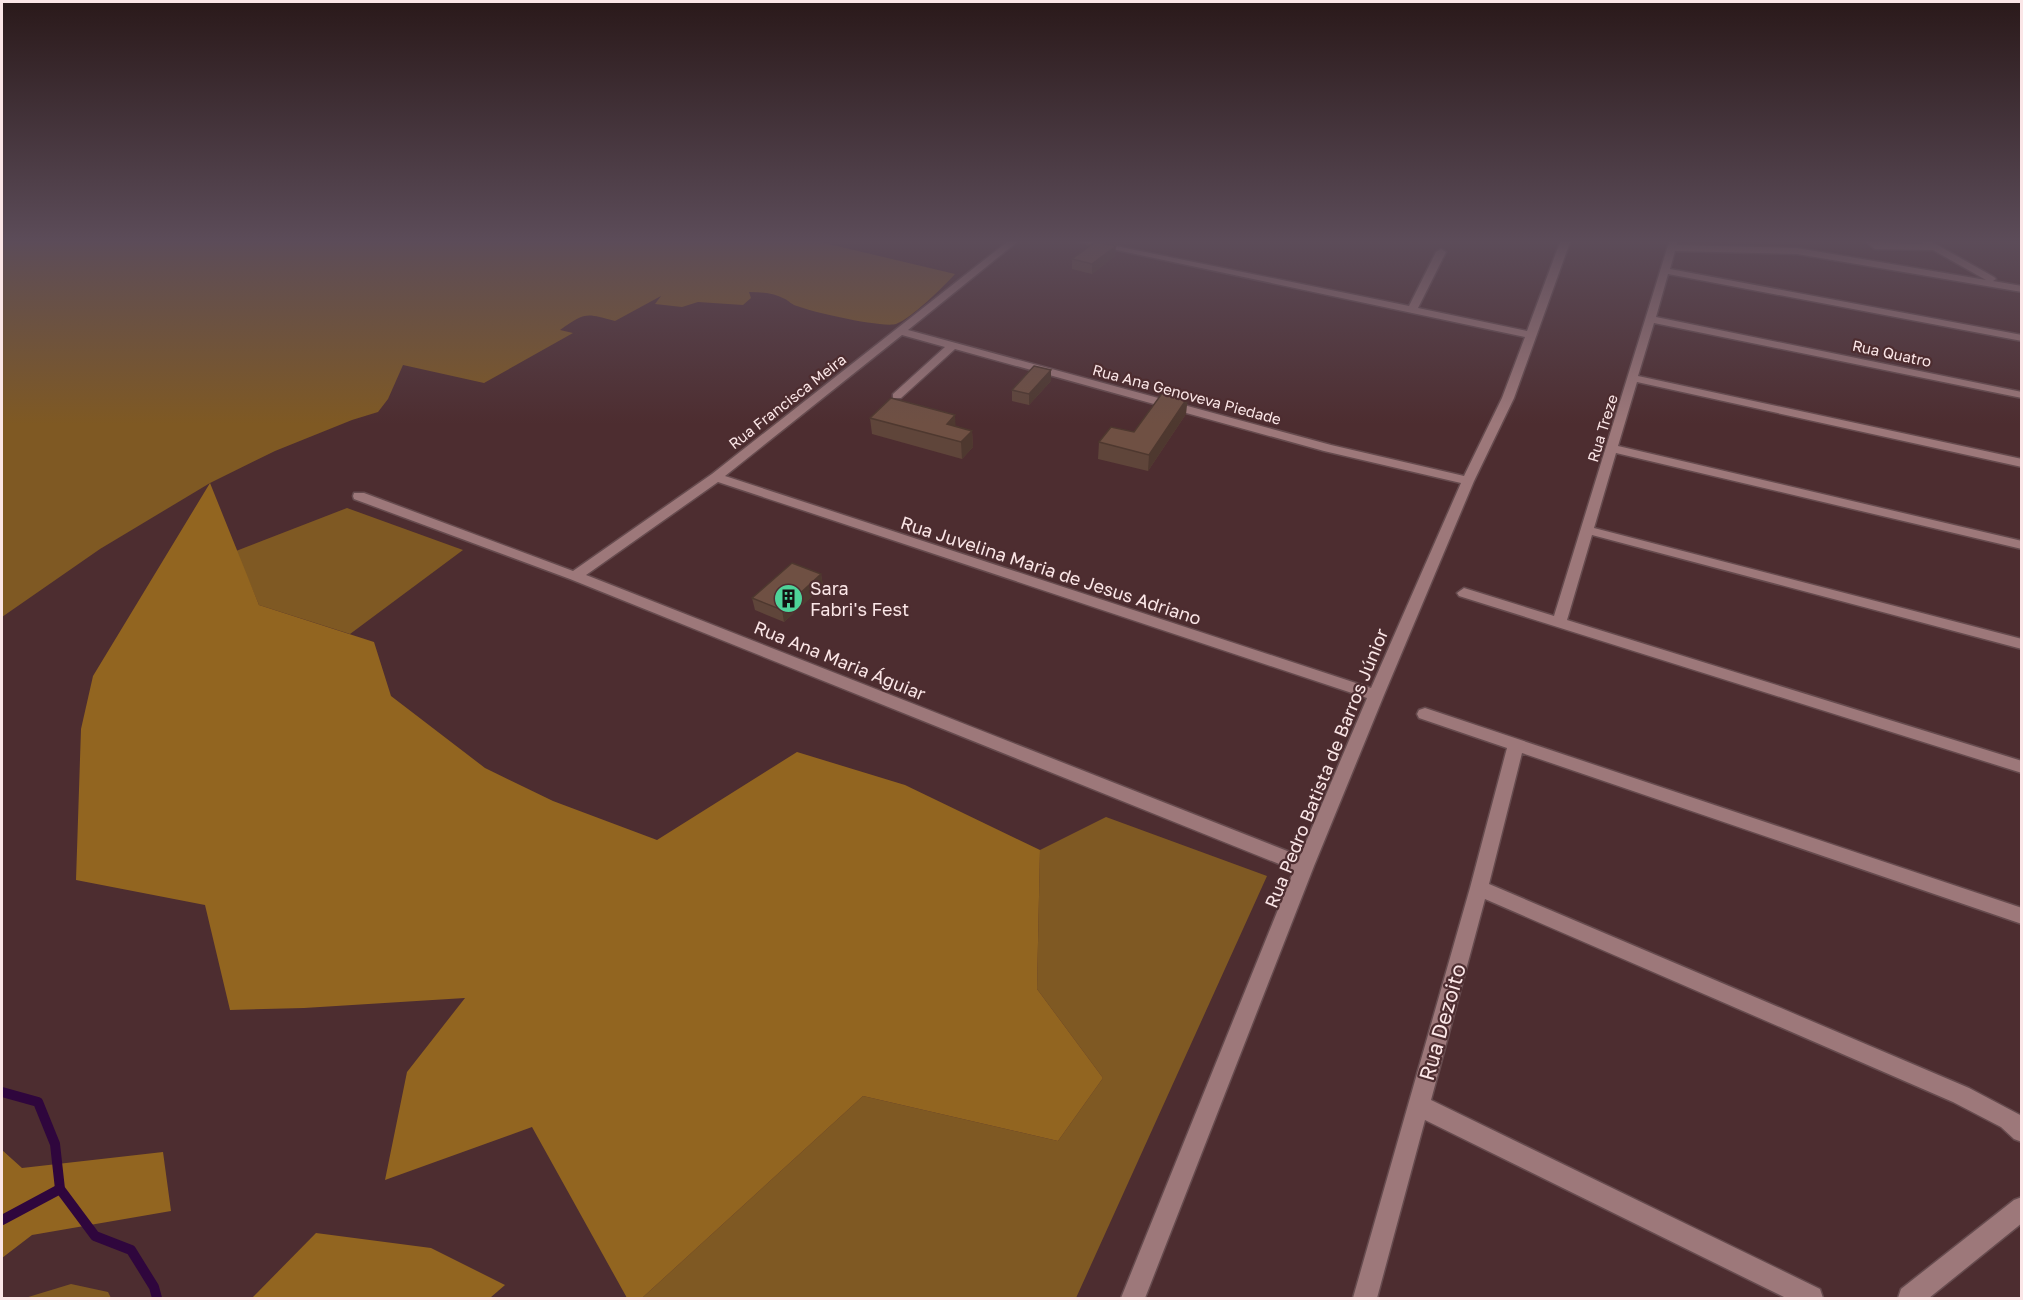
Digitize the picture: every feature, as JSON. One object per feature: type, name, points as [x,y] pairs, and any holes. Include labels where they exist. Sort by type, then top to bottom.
[{"type":"street","name":"Rua Francisca Meira","points":[[575,576],[716,477],[936,303]]},
{"type":"street","points":[[1377,303],[1532,335]]},
{"type":"street","points":[[1412,310],[1416,303]]},
{"type":"street","name":"Rua Pedro Batista de Barros Júnior","points":[[1133,1299],[1305,866],[1468,481],[1508,398],[1542,303]]},
{"type":"street","name":"Rua Treze","points":[[1559,622],[1655,303]]},
{"type":"street","points":[[1834,303],[2022,338]]},
{"type":"street","name":"Rua Quatro","points":[[1650,319],[2022,395]]},
{"type":"street","name":"Rua Ana Genoveva Piedade","points":[[900,331],[1328,448],[1468,481]]},
{"type":"street","points":[[897,396],[953,345]]},
{"type":"street","points":[[1633,378],[2022,463]]},
{"type":"street","points":[[1612,448],[2022,545]]},
{"type":"street","name":"Rua Juvelina Maria de Jesus Adriano","points":[[716,477],[982,567],[1376,694]]},
{"type":"street","name":"Rua Ana Maria Águiar","points":[[359,496],[575,576],[1305,866]]},
{"type":"street","points":[[1587,530],[2022,644]]},
{"type":"street","points":[[1464,593],[2022,767]]},
{"type":"street","points":[[1425,714],[2022,916]]},
{"type":"street","name":"Rua Dezoito","points":[[1365,1299],[1479,888],[1516,744]]},
{"type":"street","points":[[1479,888],[1961,1095],[2009,1119],[2022,1131]]},
{"type":"street","points":[[1419,1106],[1810,1299]]},
{"type":"street","points":[[1910,1299],[2022,1208]]},
{"type":"shaded area","points":[[2,303],[649,303],[615,321],[597,316],[581,317],[560,330],[573,333],[484,383],[403,365],[388,399],[378,412],[275,451],[210,483],[100,549],[2,617]]},
{"type":"shaded area","points":[[656,303],[696,303],[682,307]]},
{"type":"shaded area","points":[[708,303],[746,303],[743,305]]},
{"type":"shaded area","points":[[791,303],[926,303],[903,321],[888,325],[862,322]]},
{"type":"shaded area","points":[[210,483],[259,605],[374,642],[391,696],[485,768],[553,801],[657,840],[797,752],[905,785],[1040,850],[1037,989],[1103,1078],[1058,1141],[863,1096],[642,1298],[627,1298],[532,1127],[385,1180],[407,1072],[465,998],[230,1010],[205,905],[76,880],[81,729],[93,676]]},
{"type":"shaded area","points":[[347,508],[463,550],[350,634],[259,605],[236,551]]},
{"type":"shaded area","points":[[1106,817],[1267,876],[1076,1298],[642,1298],[863,1096],[1058,1141],[1103,1078],[1037,989],[1040,850]]},
{"type":"shaded area","points":[[2,1150],[22,1168],[163,1152],[171,1211],[32,1235],[2,1258]]},
{"type":"shaded area","points":[[316,1233],[431,1248],[505,1285],[490,1298],[252,1298]]},
{"type":"shaded area","points":[[71,1284],[108,1292],[111,1298],[25,1298]]},
{"type":"building","points":[[1034,366],[1051,370],[1029,394],[1012,390]]},
{"type":"building","points":[[1163,392],[1188,397],[1149,455],[1099,442],[1111,427],[1134,432]]},
{"type":"building","points":[[891,398],[955,415],[947,424],[972,431],[961,442],[870,418]]},
{"type":"building","points":[[792,563],[821,574],[782,610],[752,598]]},
{"type":"waterway","points":[[2,1092],[38,1102],[55,1144],[60,1189]]},
{"type":"waterway","points":[[2,1220],[60,1189]]},
{"type":"waterway","points":[[60,1189],[95,1236],[131,1250],[154,1287],[157,1298]]},
{"type":"place","name":"Sara Fabri's Fest","points":[[789,598]]}]
